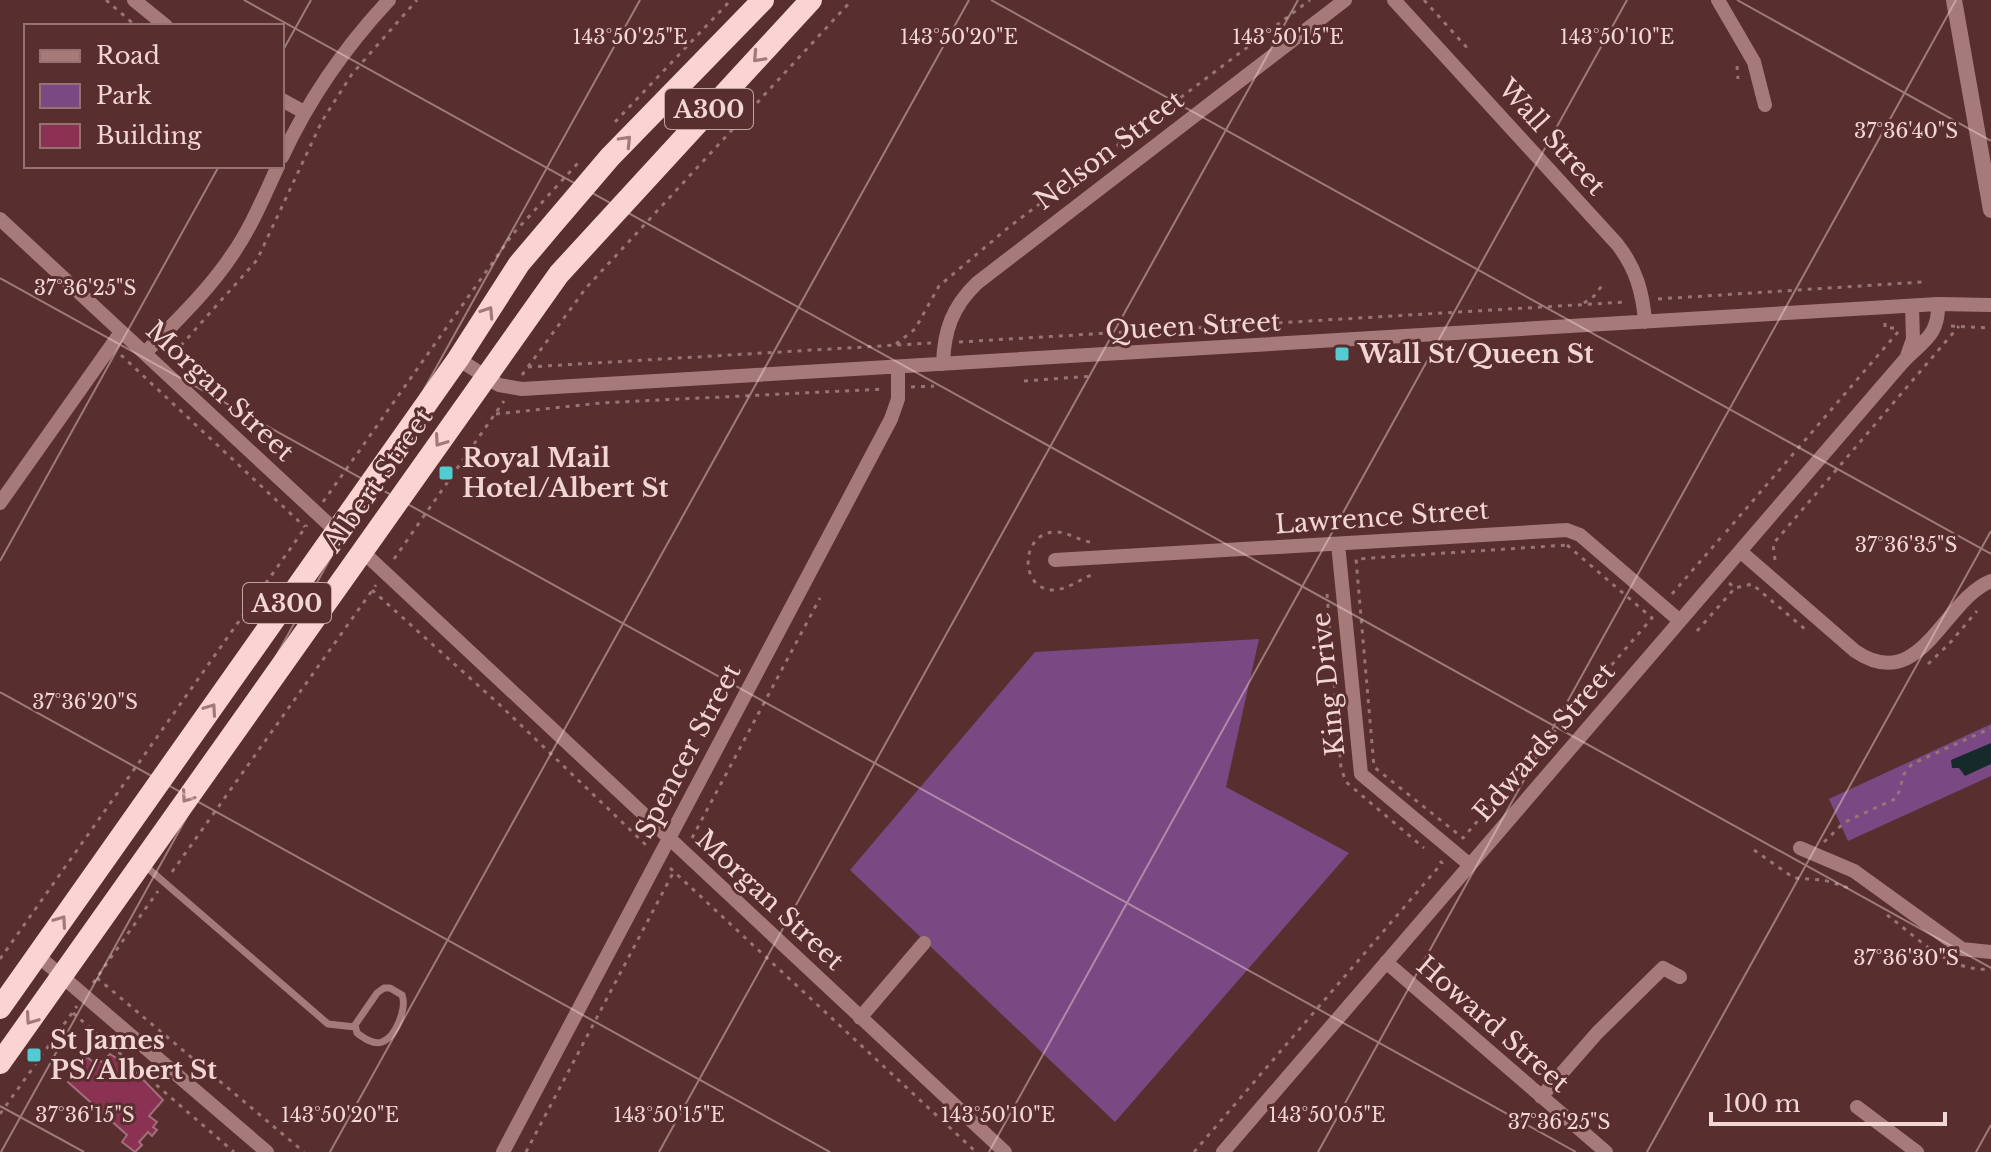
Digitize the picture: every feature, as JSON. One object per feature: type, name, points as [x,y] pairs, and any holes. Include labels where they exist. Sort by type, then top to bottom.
[{"type":"highway","name":"Albert Street","points":[[0,1008],[458,359],[519,264],[610,157],[763,0]]},
{"type":"highway","name":"Albert Street","points":[[0,1063],[559,274],[811,0]]},
{"type":"street","points":[[134,0],[164,24]]},
{"type":"street","points":[[284,153],[304,112],[332,69],[389,0]]},
{"type":"street","name":"Nelson Street","points":[[943,364],[950,318],[977,283],[1345,0]]},
{"type":"street","name":"Wall Street","points":[[1394,0],[1617,244],[1632,266],[1643,300],[1645,322]]},
{"type":"street","points":[[1718,0],[1754,62],[1765,105]]},
{"type":"street","points":[[1954,0],[1991,210]]},
{"type":"street","points":[[284,101],[304,112]]},
{"type":"street","points":[[145,353],[208,287],[230,259],[277,168]]},
{"type":"street","name":"Morgan Street","points":[[0,219],[337,532]]},
{"type":"street","name":"Queen Street","points":[[458,359],[499,385],[513,389],[1938,304],[1991,305]]},
{"type":"street","name":"Edwards Street","points":[[1223,1152],[1902,363],[1935,329],[1938,304]]},
{"type":"street","name":"Edwards Street","points":[[1902,363],[1912,344],[1912,306]]},
{"type":"street","points":[[0,503],[121,332]]},
{"type":"street","name":"Spencer Street","points":[[503,1152],[889,424],[897,403],[898,367]]},
{"type":"street","name":"Lawrence Street","points":[[1055,560],[1570,530],[1580,535],[1680,621]]},
{"type":"street","name":"King Drive","points":[[1338,544],[1361,774],[1470,865]]},
{"type":"street","name":"Morgan Street","points":[[362,551],[1005,1152]]},
{"type":"street","points":[[1740,551],[1859,653],[1886,662],[1904,659],[1918,652],[1971,594],[1991,581]]},
{"type":"street","points":[[1806,850],[1862,876],[1962,949],[1991,952]]},
{"type":"street","points":[[860,1018],[924,943]]},
{"type":"street","points":[[37,955],[267,1152]]},
{"type":"street","name":"Howard Street","points":[[1386,962],[1606,1152]]},
{"type":"street","points":[[1541,1097],[1597,1033],[1663,968],[1680,977]]},
{"type":"street","points":[[1857,1107],[1917,1152]]},
{"type":"lane","points":[[141,862],[328,1024],[355,1027]]},
{"type":"lane","points":[[382,988],[390,988],[403,997],[404,1010],[385,1040],[378,1043],[369,1040],[357,1033],[355,1027],[382,988]]},
{"type":"path","points":[[106,0],[134,24]]},
{"type":"path","points":[[322,121],[352,74],[417,0]]},
{"type":"path","points":[[614,123],[731,0]]},
{"type":"path","points":[[0,1114],[586,288],[852,0]]},
{"type":"path","points":[[893,345],[915,329],[939,286],[1009,227],[1310,0]]},
{"type":"path","points":[[1424,0],[1469,50]]},
{"type":"path","points":[[0,959],[512,235],[584,157]]},
{"type":"path","points":[[528,367],[1922,282]]},
{"type":"path","points":[[1581,304],[1594,296],[1604,283]]},
{"type":"path","points":[[1673,594],[1897,334],[1900,328],[1885,328],[1884,309]]},
{"type":"path","points":[[1758,589],[1780,564],[1774,559],[1773,544],[1959,326]]},
{"type":"path","points":[[111,346],[305,527]]},
{"type":"path","points":[[1024,381],[1093,376]]},
{"type":"path","points":[[496,414],[601,403],[934,386]]},
{"type":"path","points":[[1096,543],[1061,532],[1047,533],[1032,545],[1027,562],[1034,579],[1050,590],[1069,587],[1097,573]]},
{"type":"path","points":[[1567,545],[1652,618],[1463,838],[1374,767],[1356,559],[1567,545]]},
{"type":"path","points":[[1697,631],[1735,588]]},
{"type":"path","points":[[372,590],[501,706],[658,858],[976,1152]]},
{"type":"path","points":[[526,1152],[820,598]]},
{"type":"path","points":[[1806,850],[1845,822],[1897,798],[1906,770],[1912,764],[1991,728]]},
{"type":"path","points":[[1754,850],[1794,878],[1838,883],[1860,894]]},
{"type":"path","points":[[1194,1152],[1442,863]]},
{"type":"path","points":[[1885,913],[1953,963],[1978,970],[1991,969]]},
{"type":"path","points":[[97,978],[304,1152]]},
{"type":"path","points":[[73,1013],[234,1152]]},
{"type":"green space","points":[[1259,639],[1226,787],[1349,853],[1115,1122],[850,870],[1035,652]]},
{"type":"green space","points":[[1991,724],[1991,776],[1848,841],[1829,799]]},
{"type":"water","points":[[1991,743],[1991,764],[1965,776],[1959,768],[1952,768],[1951,760]]},
{"type":"building","points":[[110,1054],[131,1067],[163,1100],[149,1116],[157,1122],[153,1127],[157,1130],[152,1136],[148,1132],[135,1152],[122,1142],[127,1135],[68,1082],[75,1072],[69,1067],[77,1059],[82,1063],[87,1057],[93,1062],[95,1059],[102,1062]]},
{"type":"place","name":"Wall St/Queen St","points":[[1342,354]]},
{"type":"place","name":"Royal Mail Hotel/Albert St","points":[[446,473]]},
{"type":"place","name":"St James PS/Albert St","points":[[34,1055]]}]
